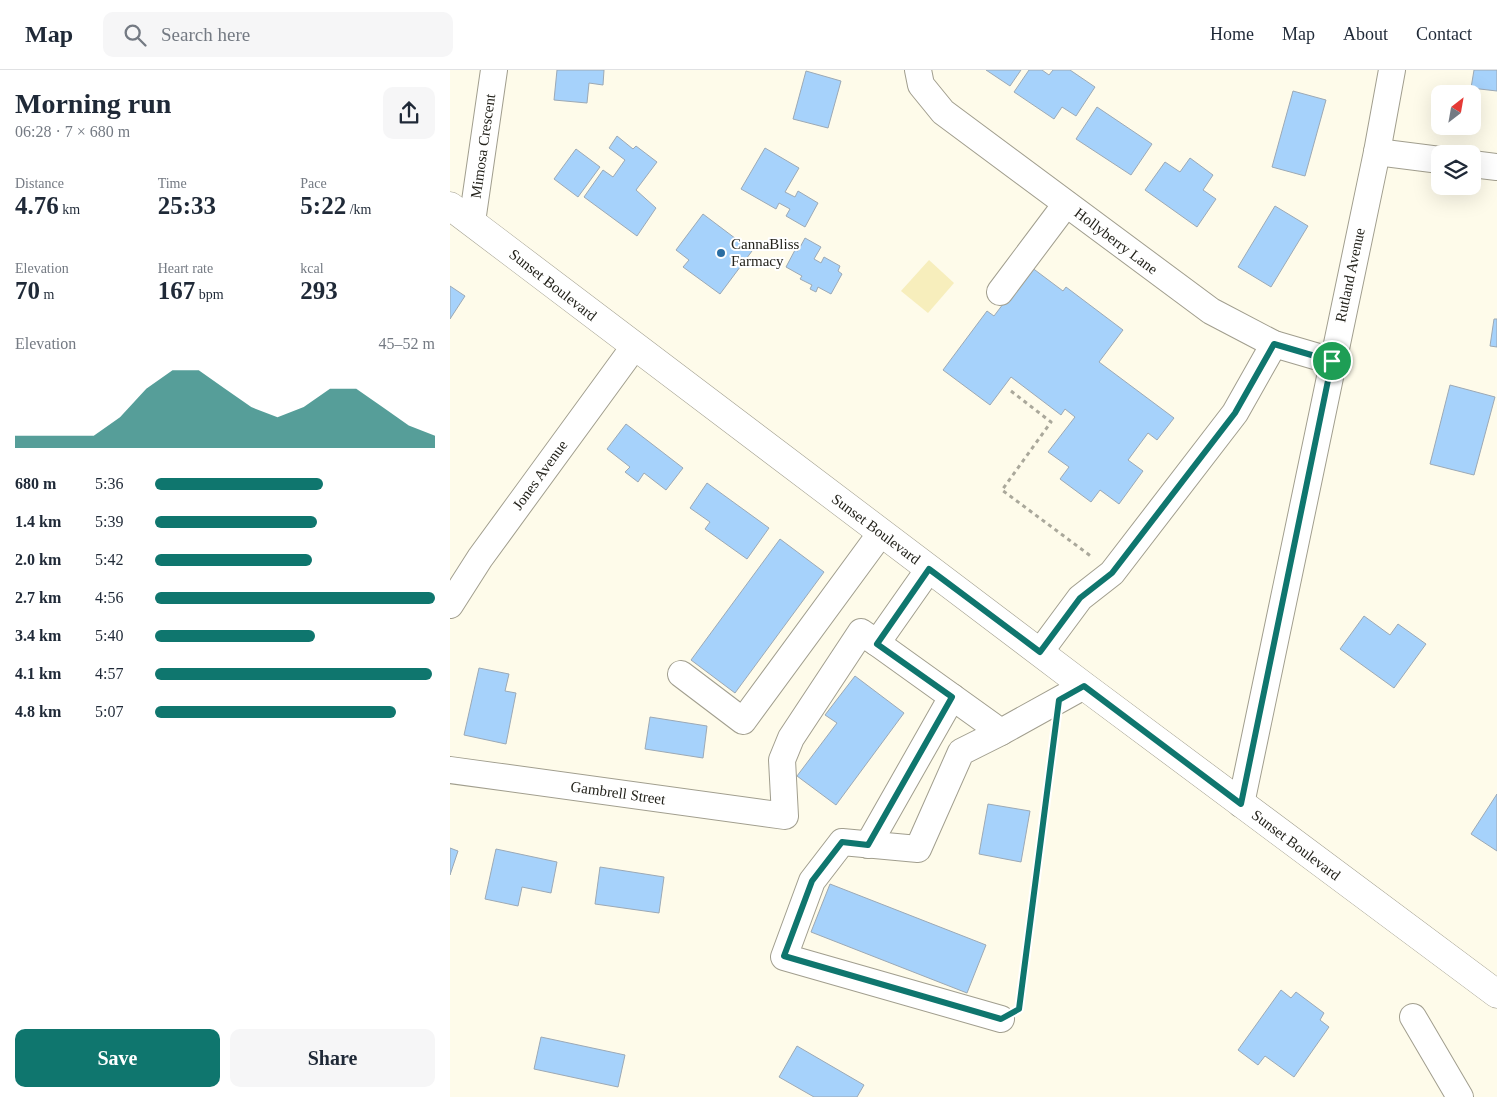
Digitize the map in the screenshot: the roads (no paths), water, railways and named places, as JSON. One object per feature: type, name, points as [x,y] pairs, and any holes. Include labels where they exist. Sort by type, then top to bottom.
[{"type":"main road","name":"Sunset Boulevard","points":[[450,206],[1084,686],[1497,994]]},
{"type":"street","name":"Mimosa Crescent","points":[[472,222],[494,70]]},
{"type":"street","name":"Rutland Avenue","points":[[1241,804],[1377,152],[1392,70]]},
{"type":"street","name":"Hollyberry Lane","points":[[919,77],[943,112],[1211,311],[1274,344],[1332,361]]},
{"type":"street","points":[[1377,152],[1431,159]]},
{"type":"street","points":[[1481,165],[1497,167]]},
{"type":"street","points":[[1000,292],[1066,204]]},
{"type":"street","points":[[1040,652],[1080,598],[1112,573],[1235,413],[1274,344]]},
{"type":"street","name":"Jones Avenue","points":[[450,605],[480,558],[634,347]]},
{"type":"street","points":[[681,674],[743,721],[881,533]]},
{"type":"street","points":[[929,569],[877,644],[1001,732]]},
{"type":"street","name":"Gambrell Street","points":[[450,770],[785,816],[782,760],[791,738],[861,632],[877,644]]},
{"type":"street","points":[[1001,1019],[784,956],[812,881],[842,842],[918,850],[961,752],[1084,686]]},
{"type":"street","points":[[868,845],[952,697]]},
{"type":"street","points":[[1413,1017],[1460,1097]]},
{"type":"place","name":"CannaBliss Farmacy","points":[[721,253]]}]
